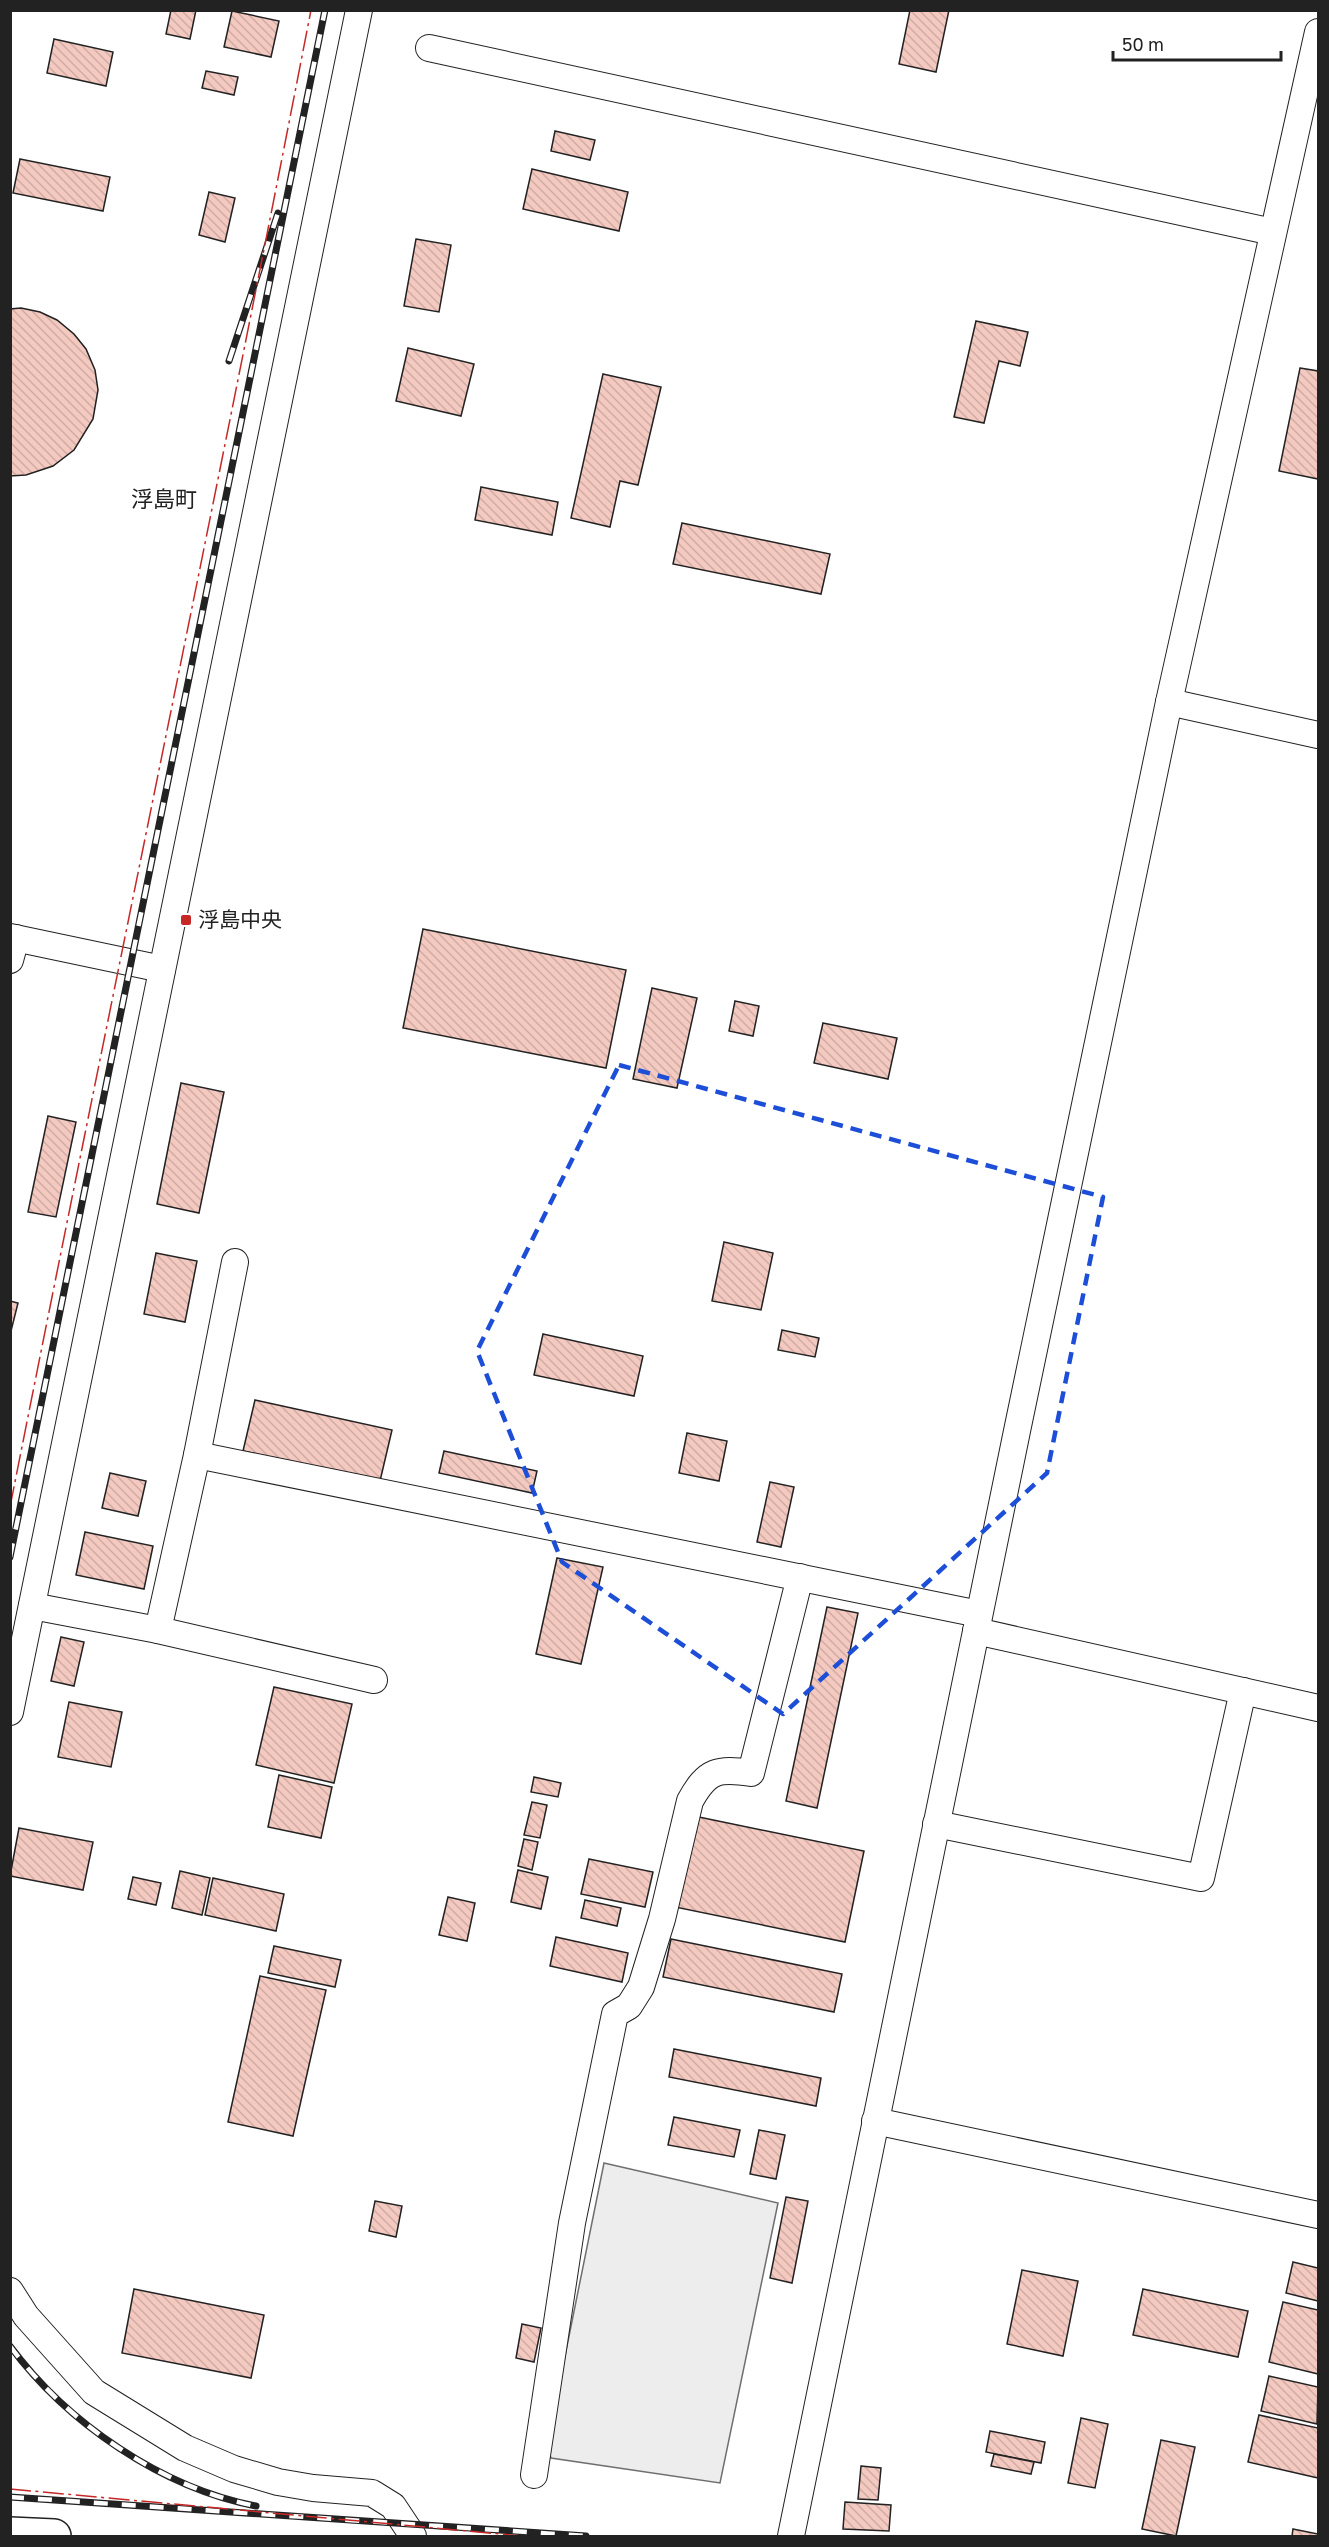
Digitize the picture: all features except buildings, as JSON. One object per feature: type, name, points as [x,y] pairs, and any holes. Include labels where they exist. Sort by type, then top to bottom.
[{"type":"highway","points":[[10,2534],[54,2536]]},
{"type":"street","points":[[10,1712],[359,10]]},
{"type":"street","points":[[791,2536],[1169,702],[1318,32]]},
{"type":"street","points":[[429,48],[1273,232]]},
{"type":"street","points":[[1169,702],[1318,735]]},
{"type":"street","points":[[12,945],[162,969]]},
{"type":"street","points":[[159,1630],[197,1455],[235,1262]]},
{"type":"street","points":[[197,1455],[800,1577],[1243,1691],[1318,1708]]},
{"type":"street","points":[[534,2475],[572,2223],[615,2014],[629,2006],[641,1987],[662,1919],[690,1801],[699,1785],[711,1774],[729,1769],[752,1773],[800,1577]]},
{"type":"street","points":[[32,1606],[159,1630],[374,1680]]},
{"type":"street","points":[[936,1824],[1201,1878],[1243,1691]]},
{"type":"street","points":[[875,2121],[1318,2215]]},
{"type":"street","points":[[10,2291],[26,2316],[94,2392],[185,2448],[234,2469],[278,2482],[313,2488],[372,2493],[393,2506],[413,2536]]},
{"type":"highlighted area","points":[[619,1065],[1103,1197],[1047,1473],[783,1714],[562,1562],[477,1351]]},
{"type":"shaded area","points":[[604,2163],[778,2203],[720,2483],[551,2458],[547,2445]]},
{"type":"railway","points":[[10,1557],[325,10]]},
{"type":"railway","points":[[229,361],[278,213]]},
{"type":"railway","points":[[10,2346],[59,2401],[119,2448],[152,2468],[186,2484],[221,2497],[256,2506]]},
{"type":"railway","points":[[10,2497],[586,2536]]},
{"type":"power","points":[[10,1507],[311,10]]},
{"type":"power","points":[[10,2489],[522,2536]]},
{"type":"place","name":"浮島中央","points":[[186,920]]},
{"type":"district","name":"浮島町","points":[[164,499]]}]
